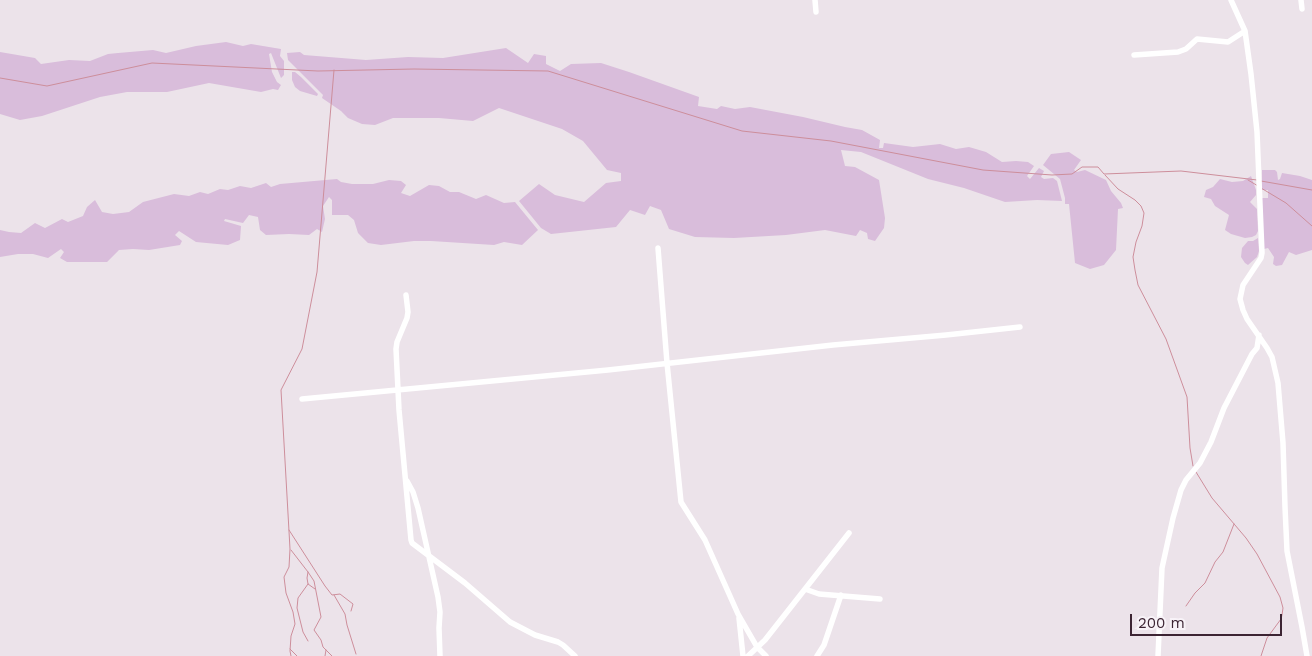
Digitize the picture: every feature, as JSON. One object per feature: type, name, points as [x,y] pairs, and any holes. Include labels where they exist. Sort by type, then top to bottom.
[{"type":"street","points":[[815,0],[816,12]]},
{"type":"street","points":[[1231,0],[1245,31],[1257,132],[1262,252],[1261,258],[1243,284],[1240,299],[1247,319],[1272,357],[1278,383],[1288,551],[1306,656]]},
{"type":"street","points":[[1302,0],[1302,9]]},
{"type":"street","points":[[1134,55],[1178,52],[1186,49],[1197,40],[1228,42],[1245,31]]},
{"type":"street","points":[[658,248],[681,502],[705,540],[738,614],[757,647],[766,656]]},
{"type":"street","points":[[406,295],[407,318],[396,349],[399,410],[412,543],[510,622],[535,635],[563,644],[575,656]]},
{"type":"street","points":[[302,399],[608,370],[833,345],[1020,327]]},
{"type":"street","points":[[1158,656],[1162,568],[1181,490],[1186,480],[1200,463],[1211,442],[1224,408],[1257,348],[1259,335]]},
{"type":"street","points":[[406,479],[418,508],[440,612],[440,656]]},
{"type":"street","points":[[748,656],[765,640],[849,534]]},
{"type":"street","points":[[805,589],[819,594],[880,599]]},
{"type":"street","points":[[817,656],[824,645],[841,595]]},
{"type":"street","points":[[738,614],[743,656]]},
{"type":"shaded area","points":[[226,42],[243,46],[251,44],[281,49],[280,56],[284,61],[284,75],[281,78],[271,53],[269,54],[272,72],[277,82],[281,85],[278,90],[273,89],[261,92],[209,83],[167,92],[127,92],[100,97],[42,116],[20,120],[0,114],[0,52],[35,58],[41,64],[69,60],[90,61],[108,54],[118,53],[153,50],[166,53]]},
{"type":"shaded area","points":[[506,48],[528,63],[534,54],[546,56],[546,64],[560,71],[571,64],[601,63],[699,97],[698,106],[717,109],[721,106],[735,109],[750,107],[862,130],[880,140],[879,148],[883,148],[884,143],[913,147],[940,144],[956,149],[969,147],[986,152],[1002,162],[1028,162],[1034,166],[1027,176],[1030,179],[1039,168],[1044,171],[1041,177],[1044,179],[1053,178],[1057,181],[1062,201],[1005,202],[964,188],[928,179],[861,152],[841,150],[845,166],[855,167],[879,180],[885,218],[884,228],[875,241],[868,239],[867,233],[860,230],[856,236],[825,230],[786,235],[734,238],[695,237],[669,229],[661,210],[650,206],[645,215],[630,210],[616,227],[551,234],[541,228],[519,201],[539,184],[555,195],[584,202],[606,183],[621,181],[621,173],[607,170],[583,141],[562,129],[499,108],[473,121],[439,118],[393,118],[375,125],[362,124],[348,118],[322,98],[323,95],[288,60],[287,53],[300,52],[304,55],[366,60],[408,57],[443,58]]},
{"type":"shaded area","points":[[292,72],[301,77],[318,94],[317,96],[300,91],[295,87],[292,80]]},
{"type":"shaded area","points":[[1069,152],[1081,160],[1074,170],[1077,172],[1085,170],[1106,180],[1123,208],[1118,209],[1116,250],[1104,265],[1090,269],[1075,263],[1069,204],[1065,204],[1060,179],[1043,165],[1051,154]]},
{"type":"shaded area","points":[[1262,170],[1275,170],[1278,180],[1282,173],[1312,180],[1312,250],[1296,255],[1289,252],[1282,265],[1276,266],[1273,264],[1274,257],[1268,248],[1264,249],[1261,198],[1268,198],[1268,190],[1261,190]]},
{"type":"shaded area","points":[[1251,176],[1256,195],[1250,202],[1257,209],[1258,231],[1256,235],[1245,238],[1225,230],[1229,215],[1215,206],[1211,199],[1204,197],[1206,190],[1213,187],[1220,179],[1232,182],[1243,181]]},
{"type":"shaded area","points":[[337,179],[341,182],[352,184],[373,184],[389,180],[401,181],[406,185],[401,193],[410,196],[429,185],[439,186],[450,192],[459,192],[476,199],[486,195],[504,203],[515,202],[538,230],[522,245],[504,242],[494,245],[431,241],[381,245],[368,243],[358,233],[354,220],[348,215],[332,215],[332,200],[329,197],[323,206],[325,219],[322,232],[317,229],[309,235],[266,235],[260,230],[258,217],[249,215],[243,223],[225,219],[224,221],[241,226],[240,240],[228,245],[196,242],[179,231],[175,235],[182,241],[180,245],[149,250],[119,250],[107,262],[67,262],[60,258],[64,252],[61,249],[48,258],[33,254],[0,257],[0,230],[21,233],[35,223],[45,228],[62,219],[68,222],[83,216],[87,207],[95,200],[102,212],[113,214],[129,212],[143,202],[174,194],[189,196],[200,192],[208,194],[220,189],[228,190],[240,186],[251,188],[266,183],[271,187],[280,184]]},
{"type":"shaded area","points":[[1258,238],[1259,251],[1257,257],[1248,265],[1241,257],[1242,248],[1248,241]]},
{"type":"waterway","points":[[0,78],[47,86],[152,63],[318,71],[414,69],[548,71],[742,131],[831,141],[983,170],[1052,175],[1072,174],[1082,167],[1098,167],[1104,174],[1181,171],[1257,180]]},
{"type":"waterway","points":[[291,656],[291,636],[295,624],[286,593],[284,577],[289,567],[290,549],[281,390],[302,349],[317,272],[334,70]]},
{"type":"waterway","points":[[1105,175],[1118,189],[1135,200],[1141,206],[1144,213],[1133,257],[1135,270],[1138,285],[1166,339],[1187,397],[1193,466]]},
{"type":"waterway","points":[[1248,180],[1258,186]]},
{"type":"waterway","points":[[1261,181],[1312,190]]},
{"type":"waterway","points":[[1261,188],[1286,203],[1312,226]]},
{"type":"waterway","points":[[1196,472],[1212,498],[1257,554],[1280,597],[1283,608],[1281,619],[1267,638],[1261,656]]},
{"type":"waterway","points":[[1186,606],[1205,583],[1215,562],[1223,552],[1234,524]]},
{"type":"waterway","points":[[289,530],[332,595],[340,594],[353,604],[351,611]]},
{"type":"waterway","points":[[291,550],[314,581],[321,617],[314,630],[321,640],[323,647],[332,656]]},
{"type":"waterway","points":[[308,572],[308,584],[315,589]]},
{"type":"waterway","points":[[308,584],[298,598],[297,608],[303,632],[308,641]]},
{"type":"waterway","points":[[334,595],[345,614],[356,654]]},
{"type":"waterway","points":[[290,649],[297,656]]},
{"type":"waterway","points":[[325,656],[326,650]]}]
